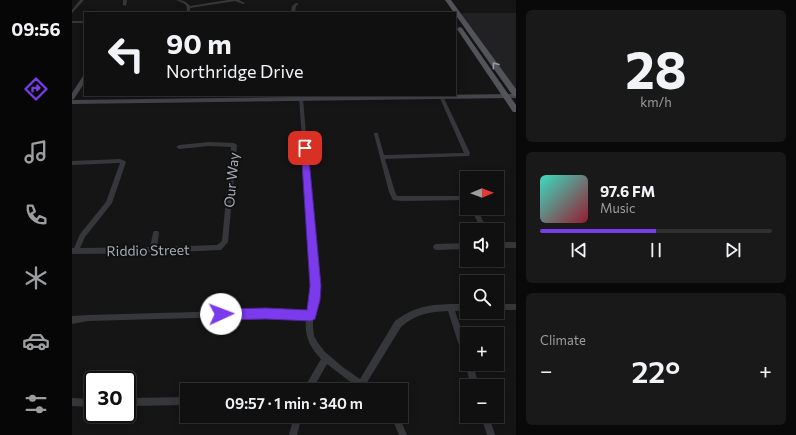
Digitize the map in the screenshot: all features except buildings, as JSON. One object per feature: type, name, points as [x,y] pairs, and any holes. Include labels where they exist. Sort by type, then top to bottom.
[{"type":"main road","points":[[441,0],[445,7]]},
{"type":"main road","points":[[448,0],[516,95]]},
{"type":"main road","points":[[456,25],[470,32]]},
{"type":"main road","points":[[456,25],[516,110]]},
{"type":"street","points":[[72,12],[82,0]]},
{"type":"street","points":[[125,0],[125,5]]},
{"type":"street","points":[[178,0],[186,3],[189,7]]},
{"type":"street","points":[[189,7],[235,0],[243,3]]},
{"type":"street","points":[[293,12],[294,6],[297,4]]},
{"type":"street","points":[[188,12],[189,7]]},
{"type":"street","points":[[72,22],[84,22]]},
{"type":"street","points":[[72,98],[84,79]]},
{"type":"street","points":[[72,102],[165,98],[236,97],[301,99],[516,95]]},
{"type":"street","points":[[383,157],[467,155],[467,152],[441,96]]},
{"type":"street","points":[[301,99],[316,286],[315,300],[309,327],[314,346],[326,358],[358,383]]},
{"type":"street","points":[[376,134],[395,198],[460,198]]},
{"type":"street","name":"Our Way","points":[[178,147],[209,144],[234,145],[226,242],[223,246]]},
{"type":"street","points":[[72,163],[123,162],[109,203],[82,236],[74,251]]},
{"type":"street","points":[[153,250],[156,233]]},
{"type":"street","points":[[504,245],[516,245]]},
{"type":"street","name":"Riddio Street","points":[[74,251],[219,248],[223,246]]},
{"type":"street","points":[[436,247],[460,246]]},
{"type":"street","points":[[504,307],[516,307]]},
{"type":"street","points":[[451,308],[460,336]]},
{"type":"street","points":[[362,383],[398,324],[406,316],[426,309],[460,308]]},
{"type":"street","points":[[72,320],[88,318],[266,313],[311,316]]},
{"type":"street","points":[[311,383],[326,358]]},
{"type":"street","points":[[136,402],[180,401]]},
{"type":"street","points":[[72,402],[84,403]]},
{"type":"street","points":[[293,435],[296,423]]},
{"type":"street","points":[[399,423],[403,435]]},
{"type":"street","points":[[487,423],[490,435]]},
{"type":"shaded area","points":[[460,13],[516,13],[516,90]]},
{"type":"route","points":[[221,314],[266,313],[311,316],[315,300],[316,286],[305,148]]}]
